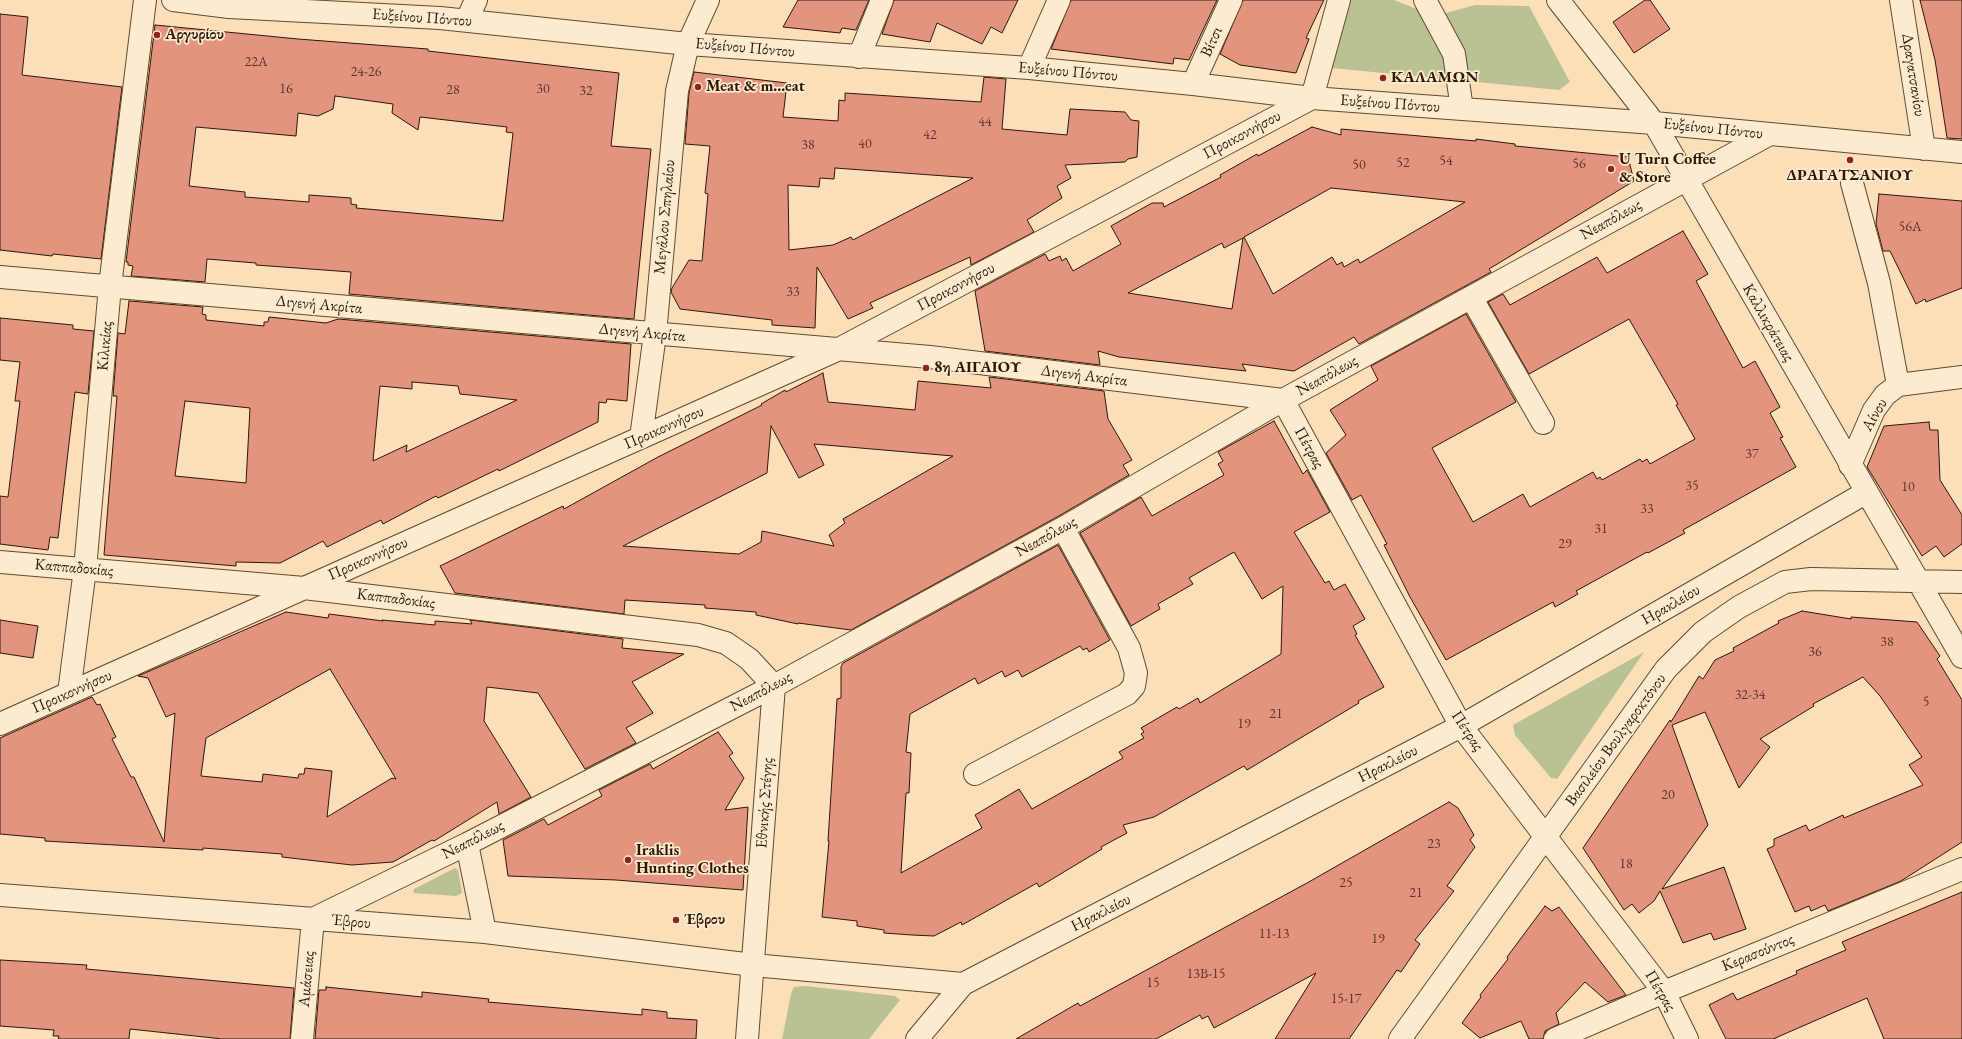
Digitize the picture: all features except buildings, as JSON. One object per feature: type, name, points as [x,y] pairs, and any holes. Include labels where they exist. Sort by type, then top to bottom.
[{"type":"street","name":"Κιλικίας","points":[[69,693],[84,569],[110,286],[145,0]]},
{"type":"street","name":"Ευξείνου Πόντου","points":[[173,0],[467,20],[688,44],[1029,68],[1193,84],[1312,98],[1654,123],[1768,135],[1962,152]]},
{"type":"street","points":[[467,20],[476,0]]},
{"type":"street","name":"Μεγάλου Σπηλαίου","points":[[641,438],[655,334],[677,91],[688,44],[708,0]]},
{"type":"street","points":[[858,57],[882,0]]},
{"type":"street","points":[[1029,68],[1059,0]]},
{"type":"street","name":"Βίτσι","points":[[1193,84],[1231,0]]},
{"type":"street","points":[[1312,98],[1339,0]]},
{"type":"street","points":[[1425,0],[1454,54],[1462,109]]},
{"type":"street","name":"Καλλικράτειας","points":[[1558,0],[1654,123],[1685,180],[1962,657]]},
{"type":"street","name":"Δραγατσανίου","points":[[1901,0],[1924,149]]},
{"type":"street","name":"Προικοννήσου","points":[[0,724],[837,350],[1312,98]]},
{"type":"street","name":"Νεαπόλεως","points":[[312,919],[467,844],[774,686],[1063,528],[1283,400],[1768,135]]},
{"type":"street","points":[[1852,183],[1879,283],[1898,386]]},
{"type":"street","name":"Διγενή Ακρίτα","points":[[0,277],[930,357],[1283,400]]},
{"type":"street","points":[[1471,297],[1543,423]]},
{"type":"street","name":"Αίνου","points":[[1850,465],[1874,410],[1885,395],[1898,386],[1962,377]]},
{"type":"street","name":"Πέτρας","points":[[1283,400],[1460,726],[1664,992],[1687,1039]]},
{"type":"street","name":"Ηρακλείου","points":[[917,1039],[963,984],[1460,726],[1867,492]]},
{"type":"street","points":[[975,774],[1127,694],[1134,686],[1136,673],[1129,648],[1063,528]]},
{"type":"street","name":"Καππαδοκίας","points":[[0,562],[304,588],[698,635],[726,643],[749,658],[774,686]]},
{"type":"street","name":"Βασιλείου Βουλγαροκτόνου","points":[[1400,1039],[1546,838],[1666,669],[1703,632],[1738,606],[1785,582],[1810,579],[1919,582]]},
{"type":"street","points":[[1919,582],[1962,582]]},
{"type":"street","name":"Εθνικής Στέγης","points":[[747,1039],[774,686]]},
{"type":"street","points":[[467,844],[484,932]]},
{"type":"street","name":"Κερασούντος","points":[[1555,1039],[1664,992],[1962,869]]},
{"type":"street","name":"Έβρου","points":[[0,895],[484,932],[753,964],[963,984]]},
{"type":"street","name":"Αμάσειας","points":[[302,1039],[312,919]]},
{"type":"green space","points":[[1336,0],[1394,0],[1435,16],[1475,5],[1529,6],[1570,82],[1559,90],[1311,66]]},
{"type":"green space","points":[[1644,652],[1557,779],[1551,778],[1515,735],[1513,725]]},
{"type":"green space","points":[[455,868],[458,870],[462,893],[456,896],[413,893],[414,889]]},
{"type":"green space","points":[[805,986],[895,996],[900,1000],[869,1039],[782,1039],[791,994],[794,987]]},
{"type":"place","name":"Αργυρίου","points":[[157,35]]},
{"type":"place","name":"ΚΑΛΑΜΩΝ","points":[[1383,78]]},
{"type":"place","name":"Meat & m...eat","points":[[698,87]]},
{"type":"place","name":"ΔΡΑΓΑΤΣΑΝΙΟΥ","points":[[1850,160]]},
{"type":"place","name":"U Turn Coffee & Store","points":[[1611,169]]},
{"type":"place","name":"8η ΑΙΓΑΙΟΥ","points":[[926,368]]},
{"type":"place","name":"Iraklis Hunting Clothes","points":[[628,860]]},
{"type":"place","name":"Έβρου","points":[[676,920]]}]
